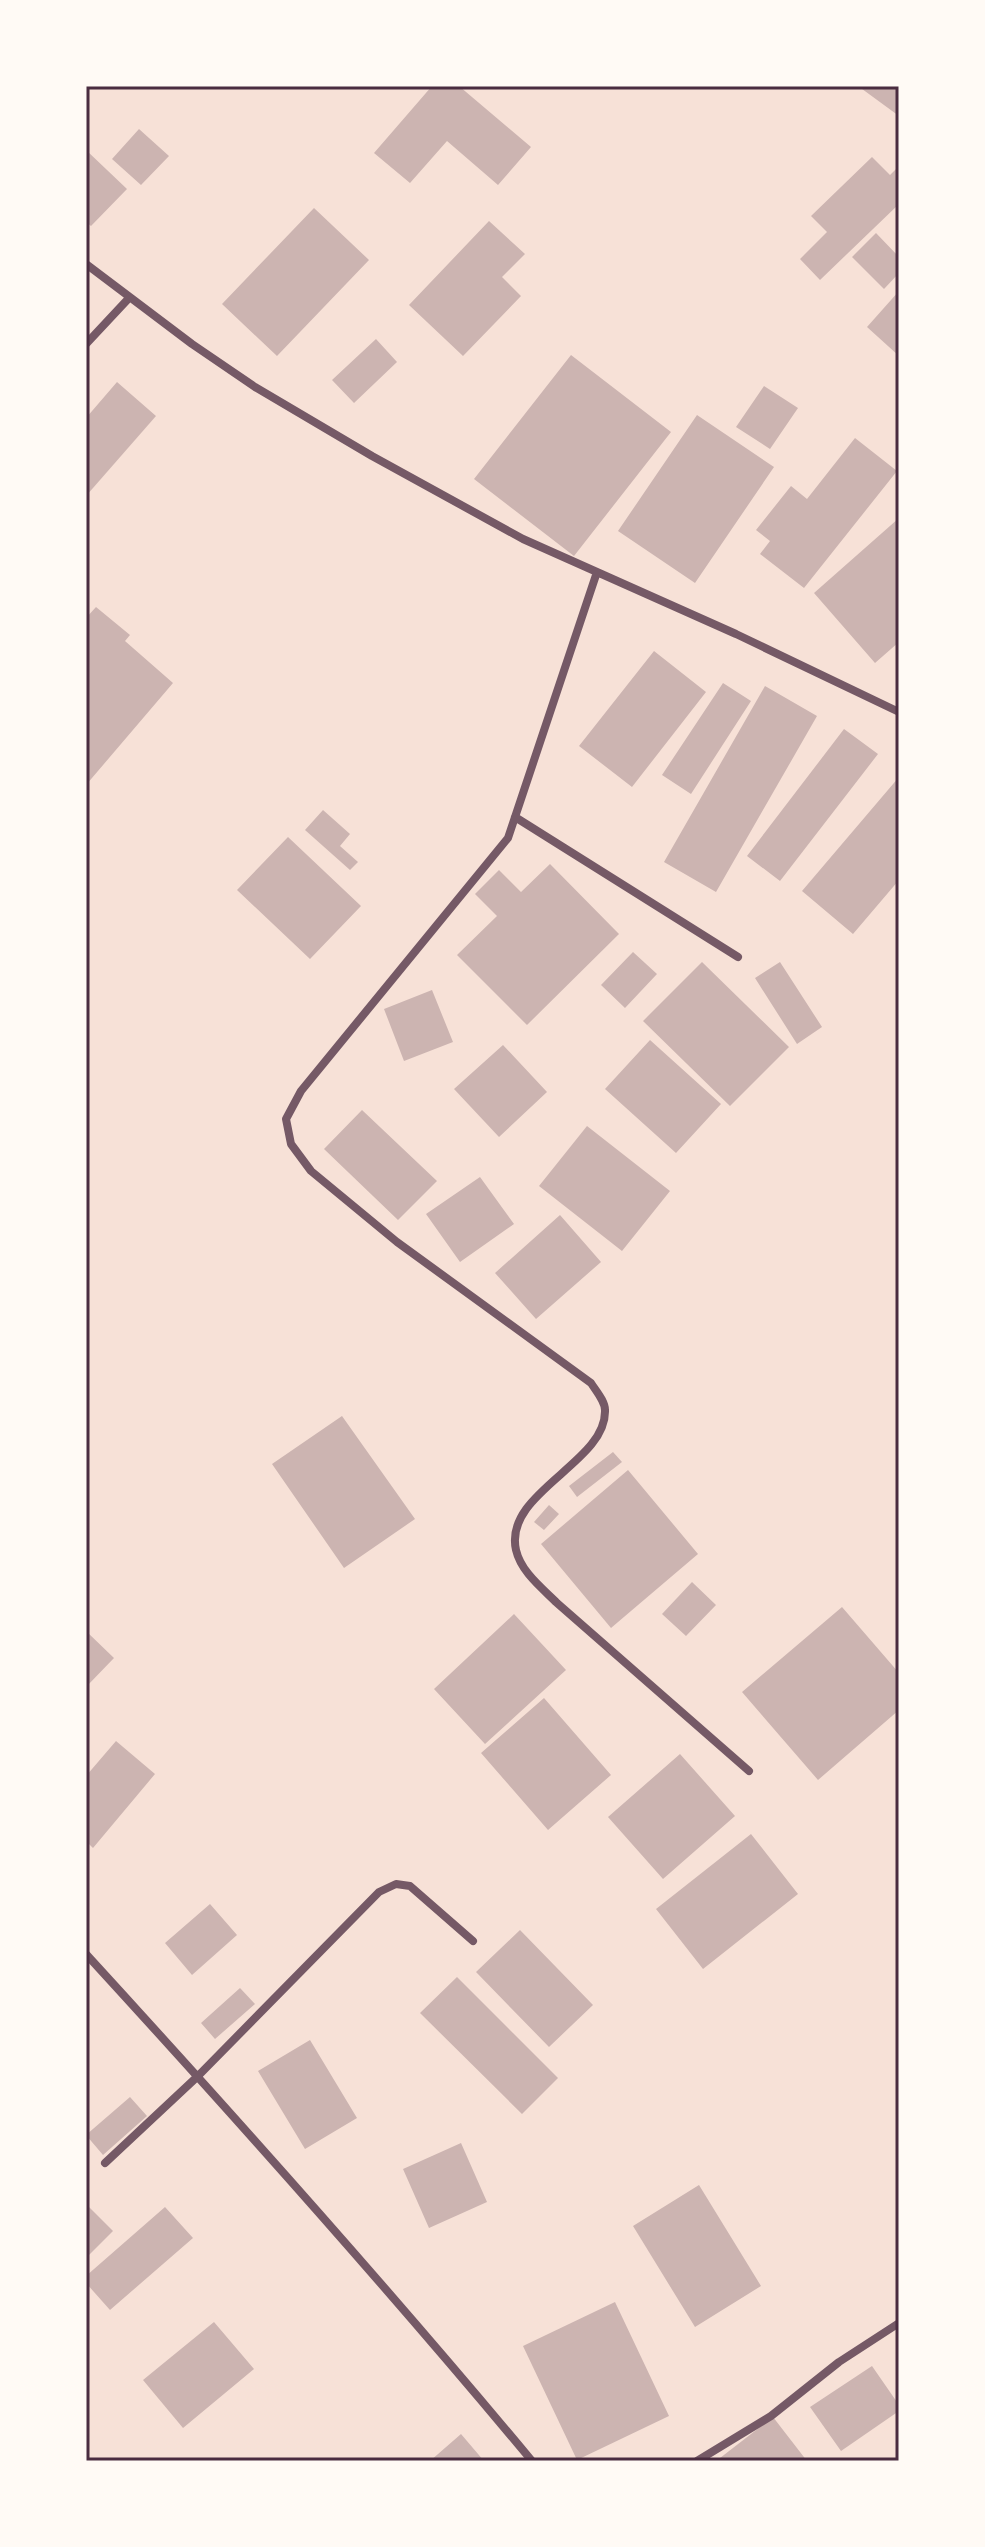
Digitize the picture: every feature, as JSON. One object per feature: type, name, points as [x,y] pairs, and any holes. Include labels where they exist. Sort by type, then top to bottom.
[{"type":"street","points":[[86,264],[255,387],[523,539],[736,634],[899,712]]},
{"type":"street","points":[[86,344],[129,298]]},
{"type":"street","points":[[597,572],[508,838],[301,1091],[286,1119],[291,1144],[311,1171],[397,1242],[591,1383],[606,1407],[603,1430],[582,1455],[532,1501],[519,1522],[515,1549],[528,1574],[557,1603],[749,1771]]},
{"type":"street","points":[[515,817],[738,957]]},
{"type":"street","points":[[105,2163],[198,2076],[363,1905],[387,1888],[396,1884],[410,1886],[473,1941]]},
{"type":"street","points":[[86,1954],[421,2327],[532,2461]]},
{"type":"street","points":[[697,2461],[771,2416],[839,2362],[899,2323]]},
{"type":"building","points":[[432,86],[459,86],[531,147],[498,185],[447,141],[410,183],[374,153]]},
{"type":"building","points":[[858,86],[899,86],[899,116]]},
{"type":"building","points":[[139,129],[169,156],[141,185],[112,159]]},
{"type":"building","points":[[86,150],[127,189],[91,226],[86,222]]},
{"type":"building","points":[[872,157],[890,175],[899,166],[899,204],[820,280],[800,259],[827,232],[811,216]]},
{"type":"building","points":[[314,208],[369,260],[277,356],[222,304]]},
{"type":"building","points":[[489,221],[525,254],[502,277],[521,296],[463,356],[409,305]]},
{"type":"building","points":[[876,233],[899,257],[899,273],[884,289],[852,257]]},
{"type":"building","points":[[899,291],[899,356],[867,327]]},
{"type":"building","points":[[376,339],[397,362],[354,403],[332,380]]},
{"type":"building","points":[[571,355],[671,432],[574,556],[474,479]]},
{"type":"building","points":[[117,382],[156,416],[86,496],[86,418]]},
{"type":"building","points":[[764,386],[798,408],[770,449],[736,427]]},
{"type":"building","points":[[697,415],[774,467],[695,583],[618,531]]},
{"type":"building","points":[[855,438],[897,471],[804,588],[760,554],[770,541],[756,530],[791,486],[807,499]]},
{"type":"building","points":[[899,518],[899,642],[875,663],[814,593]]},
{"type":"building","points":[[96,607],[130,635],[125,641],[173,683],[86,785],[86,618]]},
{"type":"building","points":[[654,651],[706,692],[632,787],[579,746]]},
{"type":"building","points":[[723,683],[751,701],[691,794],[662,775]]},
{"type":"building","points":[[765,686],[817,716],[716,892],[664,862]]},
{"type":"building","points":[[844,729],[878,754],[780,881],[747,856]]},
{"type":"building","points":[[899,777],[899,880],[853,934],[802,891]]},
{"type":"building","points":[[323,810],[350,834],[340,846],[358,862],[350,870],[305,830]]},
{"type":"building","points":[[288,837],[361,906],[310,959],[237,890]]},
{"type":"building","points":[[550,864],[619,934],[527,1025],[457,955],[497,916],[475,894],[499,870],[521,892]]},
{"type":"building","points":[[633,952],[657,974],[625,1008],[601,985]]},
{"type":"building","points":[[702,962],[789,1047],[730,1106],[643,1021]]},
{"type":"building","points":[[780,962],[822,1027],[797,1044],[755,978]]},
{"type":"building","points":[[432,990],[453,1042],[404,1061],[384,1009]]},
{"type":"building","points":[[650,1040],[721,1104],[676,1153],[605,1089]]},
{"type":"building","points":[[503,1045],[547,1092],[499,1137],[454,1089]]},
{"type":"building","points":[[362,1110],[437,1181],[398,1220],[324,1149]]},
{"type":"building","points":[[587,1126],[670,1191],[622,1251],[539,1186]]},
{"type":"building","points":[[480,1177],[514,1224],[460,1262],[426,1214]]},
{"type":"building","points":[[560,1215],[601,1262],[536,1319],[495,1273]]},
{"type":"building","points":[[342,1416],[415,1519],[344,1568],[272,1464]]},
{"type":"building","points":[[613,1452],[622,1462],[577,1497],[569,1486]]},
{"type":"building","points":[[628,1470],[698,1554],[611,1628],[541,1544]]},
{"type":"building","points":[[549,1505],[559,1514],[544,1530],[534,1522]]},
{"type":"building","points":[[692,1582],[716,1605],[686,1636],[662,1614]]},
{"type":"building","points":[[842,1607],[899,1673],[899,1710],[818,1780],[742,1692]]},
{"type":"building","points":[[514,1614],[566,1670],[485,1744],[434,1689]]},
{"type":"building","points":[[86,1631],[114,1658],[86,1687]]},
{"type":"building","points":[[544,1698],[611,1775],[548,1830],[481,1753]]},
{"type":"building","points":[[116,1741],[155,1774],[93,1848],[86,1841],[86,1776]]},
{"type":"building","points":[[680,1754],[735,1816],[663,1879],[608,1817]]},
{"type":"building","points":[[751,1834],[798,1894],[703,1969],[656,1909]]},
{"type":"building","points":[[210,1904],[237,1935],[192,1975],[165,1943]]},
{"type":"building","points":[[520,1930],[593,2005],[549,2047],[476,1972]]},
{"type":"building","points":[[457,1977],[558,2078],[522,2114],[420,2013]]},
{"type":"building","points":[[240,1988],[255,2004],[215,2039],[201,2023]]},
{"type":"building","points":[[310,2040],[357,2118],[305,2149],[258,2071]]},
{"type":"building","points":[[130,2097],[147,2116],[103,2155],[86,2135]]},
{"type":"building","points":[[461,2143],[487,2202],[429,2228],[403,2169]]},
{"type":"building","points":[[699,2185],[761,2286],[695,2327],[633,2226]]},
{"type":"building","points":[[86,2204],[113,2231],[86,2258]]},
{"type":"building","points":[[165,2207],[193,2238],[110,2310],[86,2283],[86,2276]]},
{"type":"building","points":[[615,2302],[669,2416],[577,2460],[523,2346]]},
{"type":"building","points":[[214,2322],[254,2369],[183,2428],[143,2380]]},
{"type":"building","points":[[872,2366],[899,2405],[899,2411],[841,2451],[810,2407]]},
{"type":"building","points":[[773,2417],[807,2461],[722,2461],[720,2458]]},
{"type":"building","points":[[461,2434],[484,2461],[430,2461]]}]
